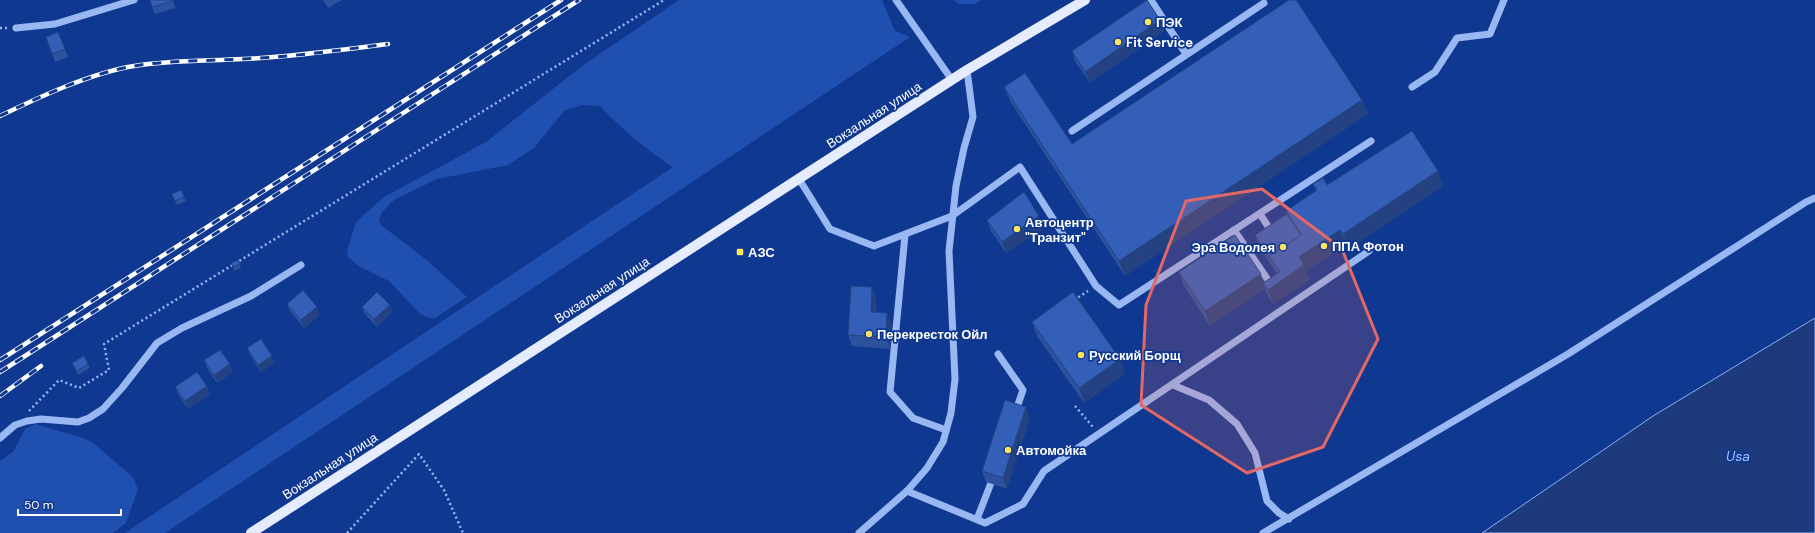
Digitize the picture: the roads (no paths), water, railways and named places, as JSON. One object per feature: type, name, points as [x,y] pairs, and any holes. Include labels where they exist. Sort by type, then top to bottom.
[{"type":"main road","name":"Вокзальная улица","points":[[251,533],[967,70],[1086,0]]},
{"type":"street","points":[[16,28],[55,24],[134,0]]},
{"type":"street","points":[[896,0],[952,80]]},
{"type":"street","points":[[1151,0],[1186,54]]},
{"type":"street","points":[[1412,87],[1435,72],[1457,38],[1490,34],[1504,0]]},
{"type":"street","points":[[1072,131],[1264,3]]},
{"type":"street","points":[[858,533],[907,491],[927,468],[943,442],[946,430],[955,379],[949,252],[952,216],[964,148],[972,117],[967,70]]},
{"type":"street","points":[[799,179],[830,229],[874,246],[952,216],[1020,167],[1096,286],[1119,305],[1371,141]]},
{"type":"street","points":[[1263,533],[1568,354],[1806,202],[1815,198]]},
{"type":"street","points":[[1260,214],[1274,236]]},
{"type":"street","points":[[1234,230],[1268,280]]},
{"type":"street","points":[[905,235],[890,392],[913,418],[946,430]]},
{"type":"street","points":[[907,491],[985,523],[1023,504],[1044,471],[1172,386],[1369,251]]},
{"type":"street","points":[[0,438],[16,425],[27,421],[41,419],[78,422],[89,418],[103,409],[122,388],[157,343],[182,328],[251,296],[301,265]]},
{"type":"street","points":[[998,354],[1023,390],[1015,413]]},
{"type":"street","points":[[1172,386],[1209,400],[1237,424],[1255,453],[1267,501],[1279,513],[1289,519]]},
{"type":"street","points":[[977,519],[991,483]]},
{"type":"water","name":"Usa","points":[[1815,318],[1815,533],[1482,533],[1653,416]]},
{"type":"railway","points":[[0,360],[561,0]]},
{"type":"railway","points":[[0,372],[579,0]]},
{"type":"railway","points":[[0,116],[48,94],[83,80],[117,69],[148,64],[175,62],[280,57],[388,44]]},
{"type":"railway","points":[[0,396],[41,366]]},
{"type":"place","name":"ПЭК","points":[[1148,22]]},
{"type":"place","name":"Fit Service","points":[[1118,42]]},
{"type":"place","name":"Автоцентр \"Транзит\"","points":[[1017,229]]},
{"type":"place","name":"ППА Фотон","points":[[1324,246]]},
{"type":"place","name":"Эра Водолея","points":[[1283,247]]},
{"type":"place","name":"АЗС","points":[[740,252]]},
{"type":"place","name":"Перекресток Ойл","points":[[869,334]]},
{"type":"place","name":"Русский Борщ","points":[[1081,355]]},
{"type":"place","name":"Автомойка","points":[[1008,450]]}]
